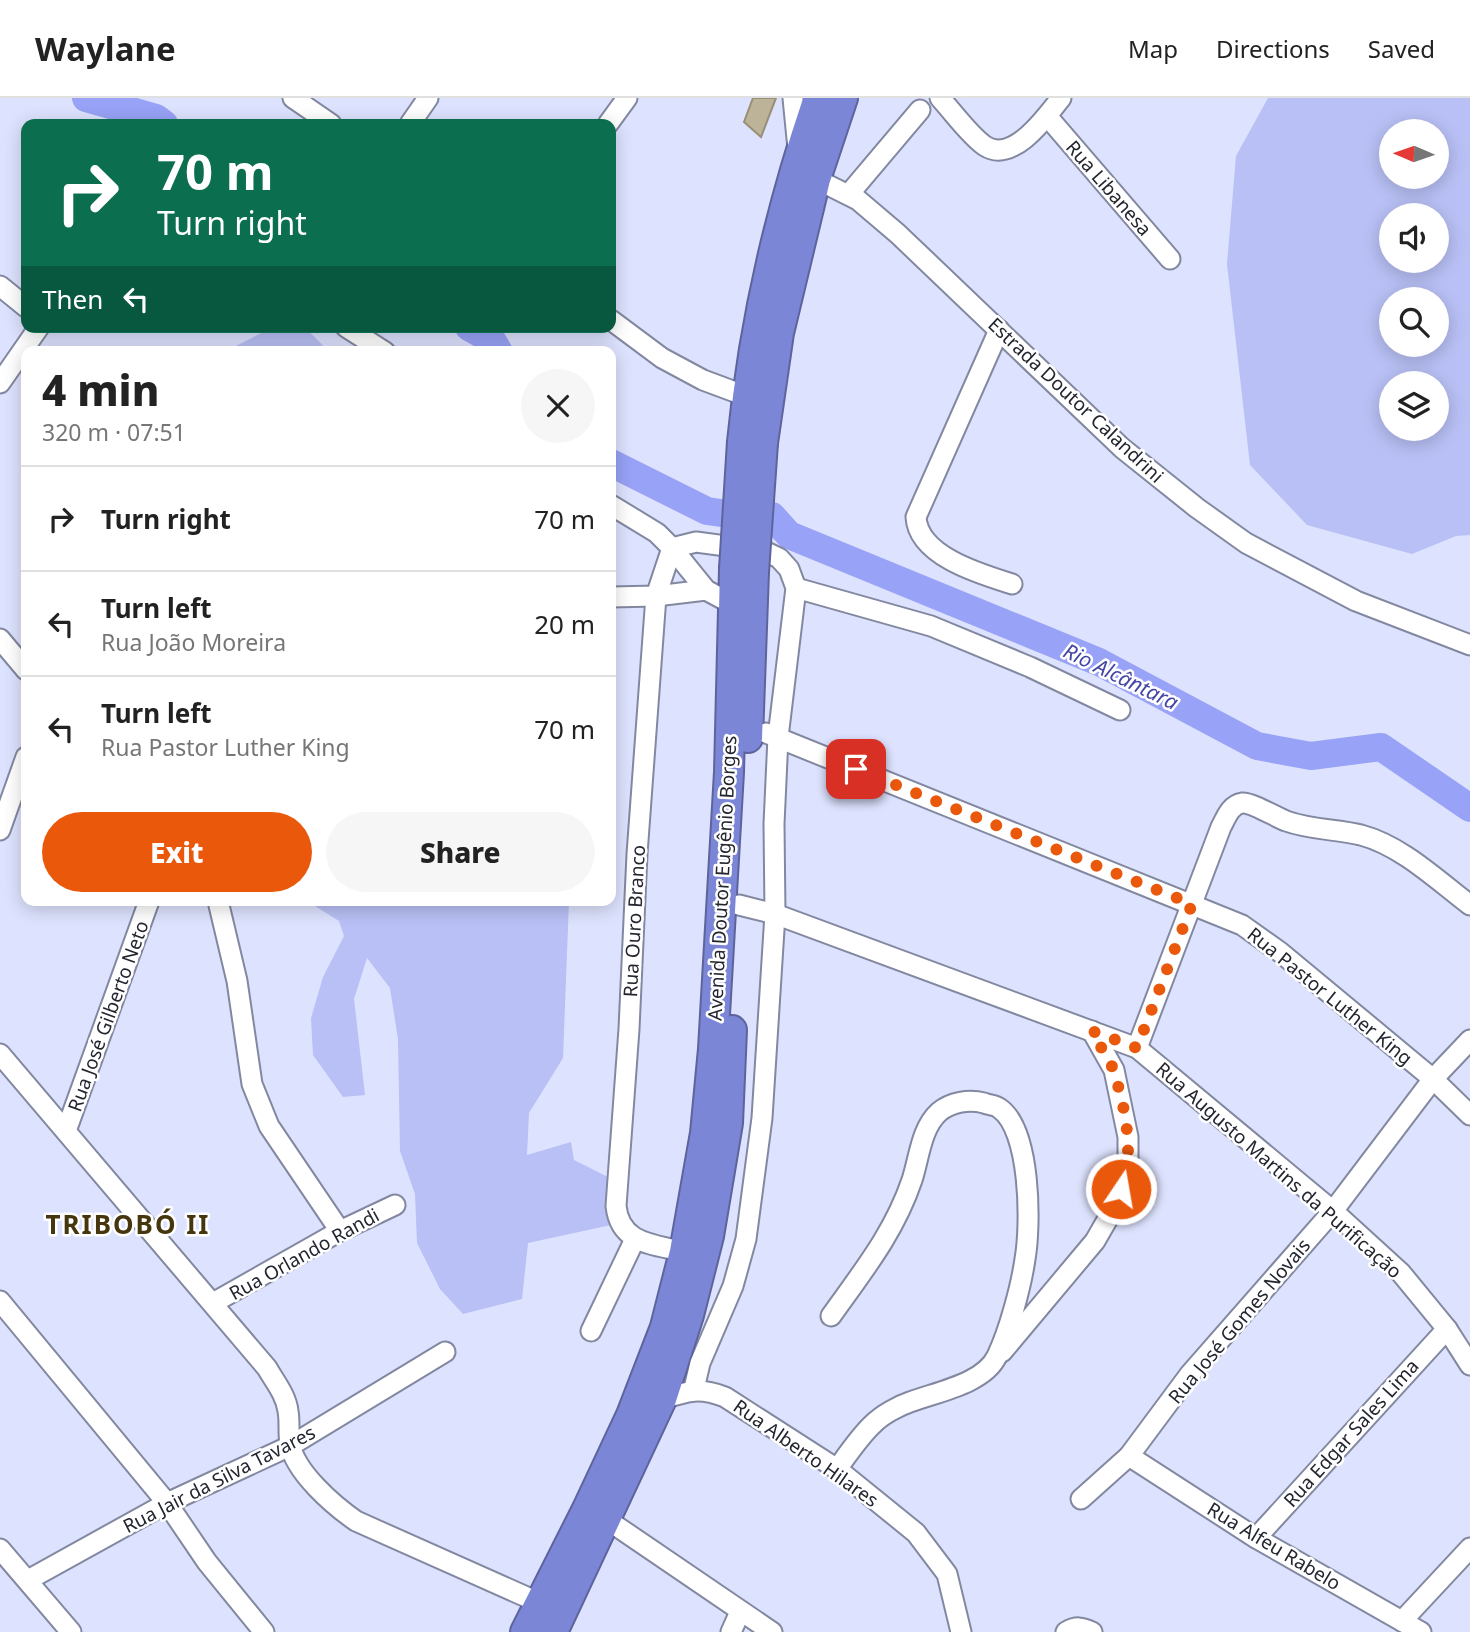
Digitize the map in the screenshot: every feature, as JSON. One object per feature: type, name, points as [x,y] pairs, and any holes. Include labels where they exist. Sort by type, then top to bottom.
[{"type":"highway","name":"Avenida Doutor Eugênio Borges","points":[[752,442],[746,396],[765,290],[798,156],[818,98]]},
{"type":"highway","name":"Avenida Doutor Eugênio Borges","points":[[553,1632],[662,1399],[689,1315],[709,1236],[727,1123],[749,727],[744,570],[752,442],[816,179],[843,98]]},
{"type":"highway","name":"Avenida Doutor Eugênio Borges","points":[[525,1632],[631,1415],[665,1327],[684,1252],[705,1133],[713,1049],[729,772],[732,604],[744,570]]},
{"type":"street","points":[[293,98],[324,119]]},
{"type":"street","points":[[414,119],[428,98]]},
{"type":"street","points":[[612,119],[627,98]]},
{"type":"street","points":[[793,98],[798,156]]},
{"type":"street","points":[[940,98],[984,145],[996,150],[1016,146],[1061,98]]},
{"type":"street","points":[[849,194],[920,110]]},
{"type":"street","name":"Rua Libanesa","points":[[1047,116],[1170,259]]},
{"type":"street","name":"Estrada Doutor Calandrini","points":[[816,179],[849,194],[898,234],[1122,448],[1246,543],[1356,601],[1470,646]]},
{"type":"street","points":[[0,286],[21,303]]},
{"type":"street","points":[[616,324],[662,358],[704,380],[746,396]]},
{"type":"street","points":[[999,330],[916,517],[916,526],[932,548],[976,572],[1012,584]]},
{"type":"street","points":[[355,333],[376,346]]},
{"type":"street","points":[[0,383],[21,353]]},
{"type":"street","points":[[616,508],[657,534],[706,590],[732,604]]},
{"type":"street","points":[[662,1399],[694,1389],[700,1363],[733,1286],[746,1239],[762,1118],[775,914],[774,824],[778,737],[796,588],[789,569],[779,558],[764,551],[696,542],[672,548]]},
{"type":"street","name":"Rua Ouro Branco","points":[[635,1239],[622,1228],[617,1219],[616,1206],[656,596],[672,548]]},
{"type":"street","points":[[796,588],[931,626],[1030,667],[1120,710]]},
{"type":"street","points":[[616,597],[656,596],[706,590]]},
{"type":"street","points":[[0,639],[21,664]]},
{"type":"street","name":"Rua Pastor Luther King","points":[[749,727],[1242,925],[1280,952],[1433,1079],[1470,1115]]},
{"type":"street","points":[[0,830],[21,771]]},
{"type":"street","points":[[1137,1048],[1221,827],[1231,809],[1244,803],[1289,822],[1321,830],[1361,835],[1385,845],[1470,905]]},
{"type":"street","name":"Rua Augusto Martins da Purificação","points":[[739,905],[775,914],[1017,1006],[1137,1048],[1333,1211],[1401,1273],[1447,1329],[1470,1365]]},
{"type":"street","name":"Rua José Gilberto Neto","points":[[66,1131],[147,906]]},
{"type":"street","points":[[219,906],[237,981],[252,1084],[269,1126],[340,1230]]},
{"type":"street","points":[[836,1469],[874,1423],[908,1402],[930,1397],[967,1382],[996,1359],[1095,1241],[1114,1208],[1128,1170],[1128,1137],[1114,1070],[1092,1031]]},
{"type":"street","name":"Rua José Gomes Novais","points":[[1081,1499],[1129,1456],[1190,1374],[1333,1211],[1433,1079],[1470,1040]]},
{"type":"street","points":[[0,1054],[267,1368],[283,1394],[288,1410],[290,1446],[306,1475],[330,1504],[356,1521],[540,1603]]},
{"type":"street","points":[[831,1316],[889,1235],[912,1181],[923,1138],[938,1113],[955,1102],[977,1101],[999,1108],[1016,1126],[1023,1154],[1027,1194],[1026,1257],[996,1359]]},
{"type":"street","points":[[727,1123],[762,1118]]},
{"type":"street","name":"Rua Orlando Randi","points":[[213,1303],[340,1230],[395,1205]]},
{"type":"street","points":[[591,1331],[635,1239],[684,1252]]},
{"type":"street","points":[[0,1301],[167,1503],[207,1562],[264,1632]]},
{"type":"street","name":"Rua Edgar Sales Lima","points":[[1256,1538],[1447,1329]]},
{"type":"street","name":"Rua Jair da Silva Tavares","points":[[28,1580],[167,1503],[290,1446],[444,1352]]},
{"type":"street","name":"Rua Alberto Hilares","points":[[694,1389],[711,1391],[725,1397],[836,1469],[916,1533],[947,1574],[961,1632]]},
{"type":"street","name":"Rua Alfeu Rabelo","points":[[1129,1456],[1256,1538],[1421,1632]]},
{"type":"street","points":[[606,1519],[772,1632]]},
{"type":"street","points":[[1402,1621],[1470,1548]]},
{"type":"street","points":[[0,1549],[71,1632]]},
{"type":"street","points":[[731,1632],[740,1612]]},
{"type":"street","points":[[1066,1632],[1081,1627],[1092,1632]]},
{"type":"shaded area","points":[[1268,98],[1470,98],[1470,535],[1456,536],[1412,554],[1307,525],[1250,465],[1227,264],[1236,156]]},
{"type":"shaded area","points":[[261,333],[310,333],[323,346],[236,346]]},
{"type":"shaded area","points":[[315,906],[569,906],[563,1058],[529,1113],[527,1155],[571,1142],[574,1160],[612,1179],[611,1225],[528,1243],[522,1299],[463,1314],[440,1289],[417,1243],[415,1194],[400,1151],[398,1039],[390,988],[367,958],[354,999],[365,1095],[343,1097],[313,1055],[311,1018],[323,977],[344,936],[339,921]]},
{"type":"building","points":[[753,98],[776,98],[761,137],[744,122]]},
{"type":"waterway","name":"Rio Alcântara","points":[[86,98],[157,119]]},
{"type":"waterway","name":"Rio Alcântara","points":[[480,333],[492,340],[496,346]]},
{"type":"waterway","name":"Rio Alcântara","points":[[616,466],[707,511],[721,513]]},
{"type":"waterway","name":"Rio Alcântara","points":[[772,516],[789,535],[1099,662],[1257,746],[1311,756],[1381,747],[1470,808]]},
{"type":"district","name":"TRIBOBÓ II","points":[[128,1224]]},
{"type":"route","points":[[856,769],[1192,904],[1137,1048],[1092,1031],[1114,1070],[1123,1105],[1128,1137],[1128,1170],[1121,1189]]}]
